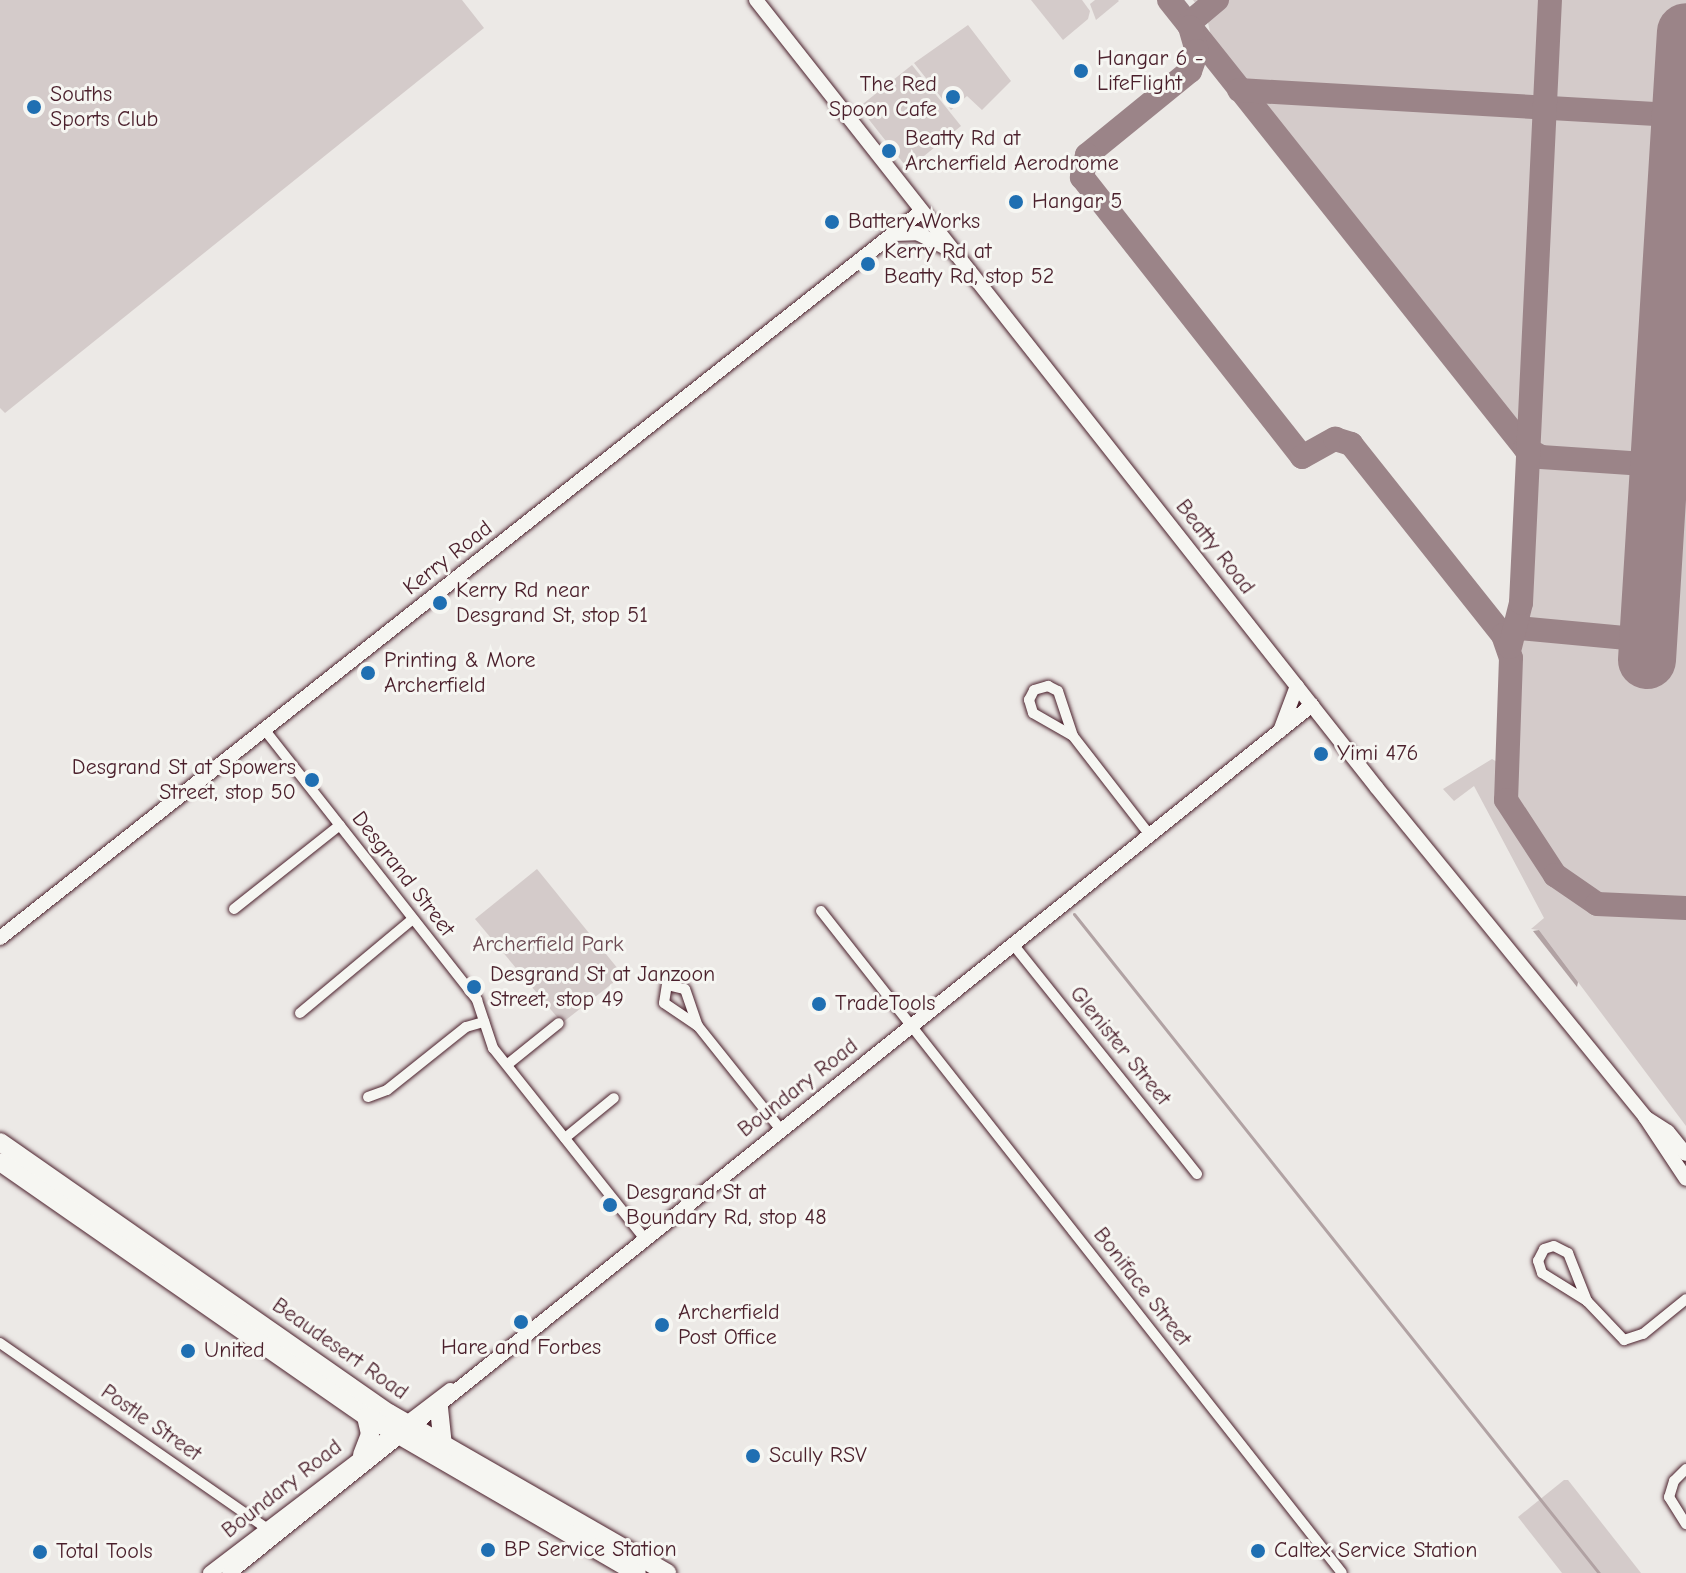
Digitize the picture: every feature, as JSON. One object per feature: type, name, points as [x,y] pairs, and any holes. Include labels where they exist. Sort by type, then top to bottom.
[{"type":"highway","name":"Beaudesert Road","points":[[0,1142],[402,1430],[637,1573]]},
{"type":"highway","name":"Beaudesert Road","points":[[0,1162],[366,1416],[443,1445],[667,1573]]},
{"type":"highway","points":[[439,1408],[443,1445]]},
{"type":"highway","points":[[362,1455],[370,1434],[366,1416]]},
{"type":"main road","name":"Beatty Road","points":[[756,0],[1312,705],[1645,1117],[1657,1143],[1686,1179]]},
{"type":"main road","name":"Kerry Road","points":[[0,938],[922,211]]},
{"type":"main road","points":[[893,234],[917,233],[944,245],[970,271]]},
{"type":"main road","points":[[1280,731],[1281,718],[1297,686]]},
{"type":"main road","name":"Boundary Road","points":[[210,1573],[273,1532],[461,1385],[1312,705]]},
{"type":"main road","name":"Beatty Road","points":[[1645,1117],[1668,1132],[1686,1154]]},
{"type":"main road","name":"Boundary Road","points":[[229,1573],[362,1455],[439,1408],[461,1385]]},
{"type":"street","points":[[1073,736],[1033,713],[1029,700],[1034,690],[1048,686],[1058,691],[1073,736],[1149,834]]},
{"type":"street","name":"Desgrand Street","points":[[264,729],[477,1000],[489,1041],[644,1238]]},
{"type":"street","points":[[234,909],[340,825]]},
{"type":"street","name":"Boniface Street","points":[[821,911],[1342,1573]]},
{"type":"street","points":[[300,1013],[315,995],[413,919]]},
{"type":"street","name":"Glenister Street","points":[[1012,943],[1197,1174]]},
{"type":"street","points":[[368,1097],[387,1090],[466,1027],[484,1022]]},
{"type":"street","points":[[508,1064],[559,1023]]},
{"type":"street","points":[[698,1026],[781,1130]]},
{"type":"street","points":[[565,1138],[614,1098]]},
{"type":"street","points":[[1587,1301],[1568,1253],[1554,1246],[1544,1249],[1538,1261],[1542,1273],[1587,1301],[1624,1340],[1643,1334],[1686,1299]]},
{"type":"street","name":"Postle Street","points":[[0,1343],[273,1532]]},
{"type":"street","points":[[1686,1469],[1669,1492],[1686,1524]]},
{"type":"green space","points":[[0,0],[462,0],[484,28],[5,413],[0,408]]},
{"type":"green space","points":[[1031,0],[1082,0],[1090,11],[1088,19],[1063,40]]},
{"type":"green space","points":[[1095,0],[1119,1],[1096,20],[1090,4]]},
{"type":"green space","points":[[1193,0],[1686,0],[1686,1126],[1539,930],[1531,929],[1544,918],[1474,786],[1454,801],[1443,789],[1492,759],[1499,763],[1501,785],[1510,780],[1531,449],[1212,41],[1207,18]]},
{"type":"green space","points":[[968,25],[1011,81],[982,110],[967,96],[951,110],[914,63]]},
{"type":"green space","points":[[912,65],[961,126],[908,169],[859,107]]},
{"type":"green space","name":"Archerfield Park","points":[[537,869],[623,975],[562,1023],[475,919]]},
{"type":"green space","points":[[1568,1480],[1641,1573],[1562,1573],[1518,1517]]},
{"type":"shaded area","points":[[1539,930],[1578,982],[1577,987],[1533,931]]},
{"type":"waterway","points":[[1074,914],[1599,1573]]},
{"type":"taxiway","points":[[1169,0],[1525,448],[1541,457],[1686,467]]},
{"type":"taxiway","points":[[1188,24],[1217,0]]},
{"type":"taxiway","points":[[1510,647],[1521,603],[1550,0]]},
{"type":"taxiway","points":[[1190,27],[1197,51],[1190,71],[1087,155],[1082,177],[1302,457],[1335,439],[1351,444],[1503,635],[1511,658],[1506,800],[1555,875],[1597,904],[1686,908]]},
{"type":"taxiway","points":[[1239,90],[1686,116]]},
{"type":"taxiway","points":[[1518,628],[1648,640]]},
{"type":"runway","points":[[1647,660],[1686,32]]},
{"type":"place","name":"Hangar 6 - LifeFlight","points":[[1081,71]]},
{"type":"place","name":"The Red Spoon Cafe","points":[[953,97]]},
{"type":"place","name":"Souths Sports Club","points":[[34,107]]},
{"type":"place","name":"Beatty Rd at Archerfield Aerodrome","points":[[889,151]]},
{"type":"place","name":"Hangar 5","points":[[1016,202]]},
{"type":"place","name":"Battery Works","points":[[832,222]]},
{"type":"place","name":"Kerry Rd at Beatty Rd, stop 52","points":[[868,264]]},
{"type":"place","name":"Kerry Rd near Desgrand St, stop 51","points":[[440,603]]},
{"type":"place","name":"Printing & More Archerfield","points":[[368,673]]},
{"type":"place","name":"Yimi 476","points":[[1321,754]]},
{"type":"place","name":"Desgrand St at Spowers Street, stop 50","points":[[312,780]]},
{"type":"place","name":"Desgrand St at Janzoon Street, stop 49","points":[[474,987]]},
{"type":"place","name":"TradeTools","points":[[819,1004]]},
{"type":"place","name":"Desgrand St at Boundary Rd, stop 48","points":[[610,1205]]},
{"type":"place","name":"Hare and Forbes","points":[[521,1322]]},
{"type":"place","name":"Archerfield Post Office","points":[[662,1325]]},
{"type":"place","name":"United","points":[[188,1351]]},
{"type":"place","name":"Scully RSV","points":[[753,1456]]},
{"type":"place","name":"BP Service Station","points":[[488,1550]]},
{"type":"place","name":"Caltex Service Station","points":[[1258,1551]]},
{"type":"place","name":"Total Tools","points":[[40,1552]]}]
